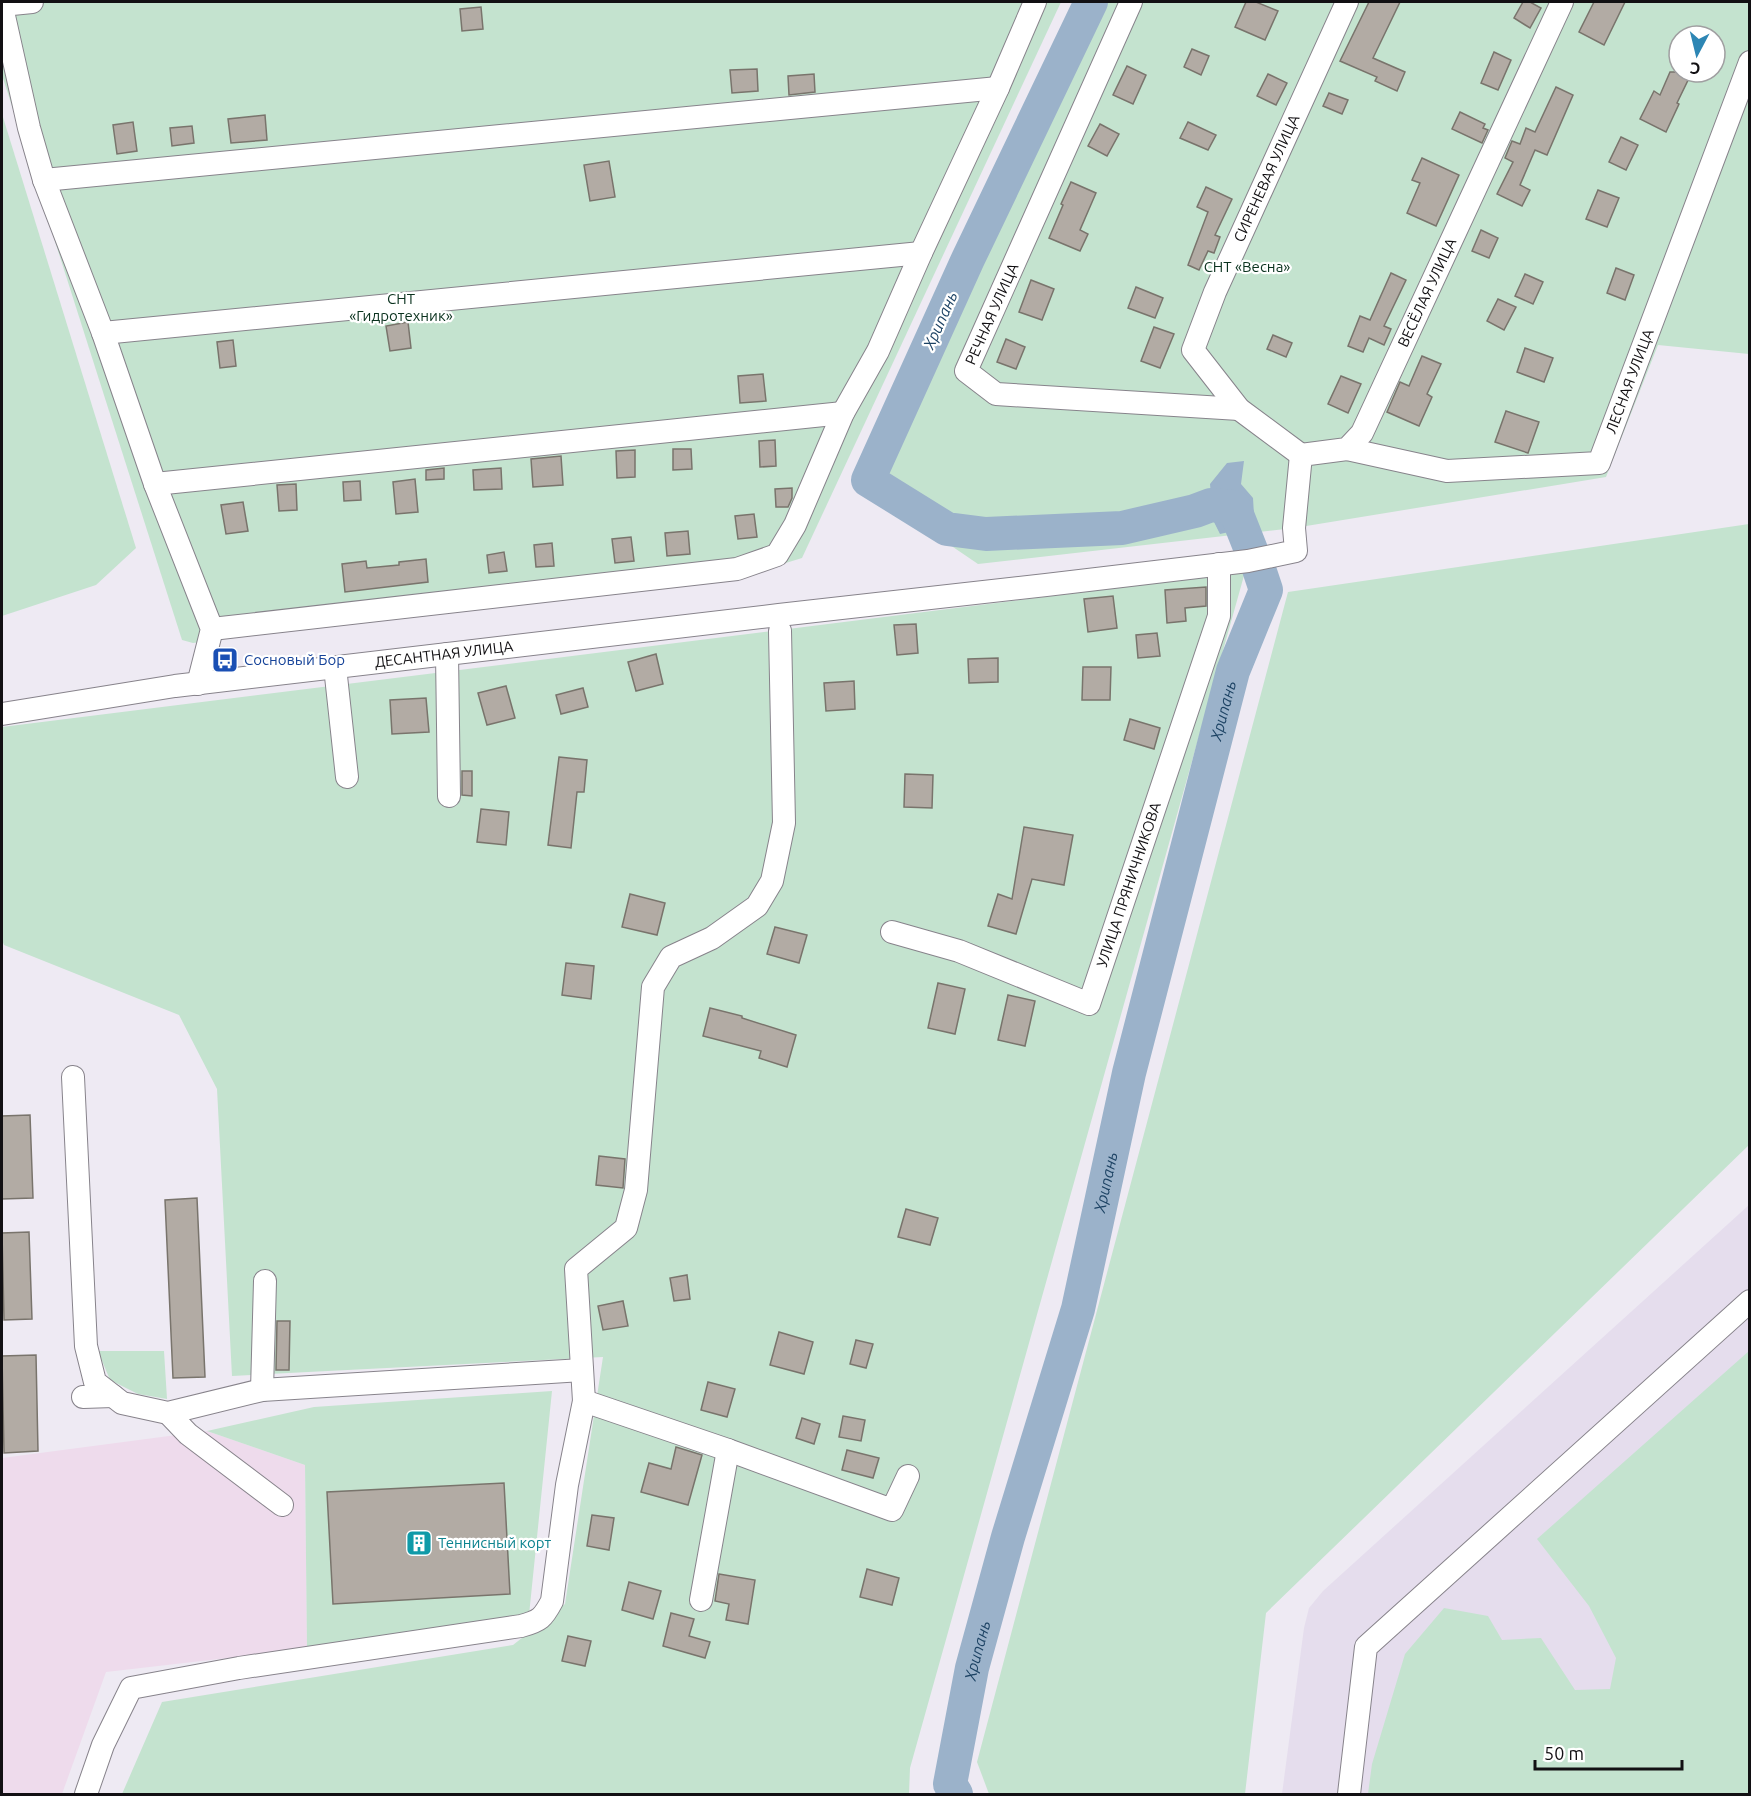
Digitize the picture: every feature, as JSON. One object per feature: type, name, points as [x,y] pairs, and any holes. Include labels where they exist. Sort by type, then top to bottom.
[{"type":"street","points":[[32,2],[2,6],[29,128],[44,180],[103,333],[155,484],[212,629],[198,684]]},
{"type":"street","points":[[212,629],[737,569],[777,555],[795,525],[843,413],[878,351],[1035,2]]},
{"type":"street","name":"РЕЧНАЯ УЛИЦА","points":[[1131,2],[966,371],[996,394],[1239,409]]},
{"type":"street","name":"СИРЕНЕВАЯ УЛИЦА","points":[[1301,455],[1239,409],[1193,350],[1215,292],[1347,2]]},
{"type":"street","name":"ВЕСЁЛАЯ УЛИЦА","points":[[1347,449],[1362,432],[1562,2]]},
{"type":"street","name":"ЛЕСНАЯ УЛИЦА","points":[[1347,449],[1447,471],[1599,463],[1749,62]]},
{"type":"street","points":[[44,180],[998,88]]},
{"type":"street","points":[[103,333],[921,253]]},
{"type":"street","points":[[155,484],[843,413]]},
{"type":"street","points":[[1301,455],[1347,449]]},
{"type":"street","name":"ДЕСАНТНАЯ УЛИЦА","points":[[2,714],[198,684],[335,667],[447,654],[780,623],[1248,561],[1296,551],[1294,528],[1301,455]]},
{"type":"street","name":"УЛИЦА ПРЯНИЧНИКОВА","points":[[892,932],[959,951],[1089,1004],[1219,616],[1219,564]]},
{"type":"street","points":[[86,1794],[103,1745],[134,1678],[239,1668],[521,1626],[538,1621],[550,1609],[567,1485],[584,1401],[576,1269],[626,1228],[636,1190],[653,987],[671,957],[712,938],[757,906],[772,881],[784,823],[780,623]]},
{"type":"street","points":[[447,654],[449,796]]},
{"type":"street","points":[[335,667],[347,777]]},
{"type":"street","points":[[73,1077],[86,1346],[95,1382],[122,1403],[168,1413],[262,1390],[582,1370]]},
{"type":"street","points":[[262,1390],[265,1281]]},
{"type":"street","points":[[1349,1794],[1366,1647],[1749,1301]]},
{"type":"street","points":[[83,1397],[113,1396]]},
{"type":"street","points":[[584,1401],[728,1450],[892,1510],[908,1476]]},
{"type":"street","points":[[168,1413],[188,1434],[282,1505]]},
{"type":"street","points":[[701,1600],[728,1450]]},
{"type":"shaded area","points":[[1749,1205],[1749,1794],[1282,1794],[1304,1628],[1309,1608],[1323,1591]]},
{"type":"shaded area","points":[[207,1431],[305,1465],[307,1649],[106,1672],[62,1794],[2,1794],[2,1458]]},
{"type":"green space","name":"СНТ «Гидротехник»","points":[[2,2],[1061,2],[802,558],[763,570],[193,643],[182,640],[2,75]]},
{"type":"green space","name":"СНТ «Весна»","points":[[1076,2],[1749,2],[1749,354],[1658,345],[1606,477],[1294,528],[978,564],[853,479]]},
{"type":"green space","points":[[2,114],[136,548],[96,585],[2,616]]},
{"type":"green space","points":[[1749,524],[1749,1145],[1266,1613],[1245,1794],[989,1794],[977,1762],[1288,592]]},
{"type":"green space","points":[[1245,572],[910,1768],[909,1794],[122,1794],[162,1702],[513,1645],[565,1604],[603,1357],[232,1376],[217,1089],[179,1015],[4,945],[2,940],[2,727]]},
{"type":"green space","points":[[98,1351],[164,1351],[167,1399],[138,1394],[110,1380]]},
{"type":"green space","points":[[1749,1351],[1749,1794],[1368,1794],[1372,1764],[1405,1654],[1444,1608],[1488,1616],[1502,1640],[1541,1638],[1575,1690],[1610,1689],[1616,1658],[1589,1606],[1537,1539]]},
{"type":"green space","points":[[552,1391],[529,1615],[307,1649],[305,1465],[207,1431],[314,1407]]},
{"type":"water","points":[[1244,461],[1241,484],[1253,498],[1254,515],[1243,529],[1220,534],[1213,520],[1210,484],[1227,463]]},
{"type":"building","points":[[1246,2],[1256,2],[1278,11],[1265,40],[1235,27]]},
{"type":"building","points":[[1369,2],[1400,2],[1373,58],[1405,72],[1397,91],[1375,81],[1377,77],[1340,61]]},
{"type":"building","points":[[1523,2],[1530,2],[1541,8],[1530,28],[1514,18]]},
{"type":"building","points":[[1594,2],[1625,2],[1604,45],[1579,32]]},
{"type":"building","points":[[481,7],[483,29],[462,31],[460,9]]},
{"type":"building","points":[[1192,49],[1209,56],[1201,75],[1184,67]]},
{"type":"building","points":[[1494,52],[1511,60],[1498,90],[1481,83]]},
{"type":"building","points":[[1127,66],[1146,75],[1133,104],[1113,95]]},
{"type":"building","points":[[757,69],[758,91],[732,93],[730,70]]},
{"type":"building","points":[[814,74],[815,92],[789,95],[788,76]]},
{"type":"building","points":[[1268,74],[1287,83],[1276,105],[1257,96]]},
{"type":"building","points":[[1667,79],[1667,84],[1686,84],[1666,132],[1640,119],[1654,91],[1660,95]]},
{"type":"building","points":[[1556,87],[1573,95],[1547,155],[1535,150],[1520,185],[1530,190],[1522,206],[1497,194],[1513,162],[1505,158],[1512,141],[1520,144],[1526,128],[1535,132]]},
{"type":"building","points":[[1329,93],[1348,100],[1342,114],[1323,106]]},
{"type":"building","points":[[1460,112],[1485,124],[1483,128],[1488,130],[1482,143],[1452,129]]},
{"type":"building","points":[[265,115],[267,140],[231,143],[228,119]]},
{"type":"building","points":[[133,122],[137,151],[117,154],[113,125]]},
{"type":"building","points":[[1188,122],[1216,135],[1208,150],[1180,138]]},
{"type":"building","points":[[1100,124],[1119,134],[1107,156],[1088,146]]},
{"type":"building","points":[[192,126],[194,143],[172,146],[170,128]]},
{"type":"building","points":[[1621,137],[1638,145],[1626,170],[1609,162]]},
{"type":"building","points":[[1422,158],[1459,175],[1436,226],[1407,213],[1420,183],[1412,180]]},
{"type":"building","points":[[609,161],[615,197],[590,201],[584,165]]},
{"type":"building","points":[[1071,182],[1096,193],[1080,230],[1088,234],[1080,251],[1049,238]]},
{"type":"building","points":[[1206,187],[1232,199],[1215,235],[1220,237],[1214,253],[1208,251],[1199,270],[1188,265],[1208,212],[1197,207]]},
{"type":"building","points":[[1598,190],[1619,198],[1607,227],[1586,219]]},
{"type":"building","points":[[1481,230],[1498,238],[1489,258],[1472,251]]},
{"type":"building","points":[[1616,268],[1634,275],[1625,300],[1607,293]]},
{"type":"building","points":[[1391,273],[1406,280],[1384,326],[1391,329],[1384,345],[1369,338],[1363,352],[1348,346],[1360,316],[1370,320]]},
{"type":"building","points":[[1525,274],[1543,282],[1533,304],[1515,296]]},
{"type":"building","points":[[1031,280],[1054,289],[1042,320],[1019,312]]},
{"type":"building","points":[[1136,287],[1163,298],[1155,318],[1128,308]]},
{"type":"building","points":[[1498,299],[1516,307],[1504,330],[1487,321]]},
{"type":"building","points":[[408,322],[411,348],[390,351],[386,326]]},
{"type":"building","points":[[1154,327],[1174,334],[1160,368],[1141,361]]},
{"type":"building","points":[[1273,335],[1292,343],[1286,357],[1267,349]]},
{"type":"building","points":[[1006,339],[1025,347],[1016,369],[997,362]]},
{"type":"building","points":[[233,340],[236,366],[220,368],[217,342]]},
{"type":"building","points":[[1525,348],[1553,358],[1544,382],[1517,372]]},
{"type":"building","points":[[1422,356],[1441,364],[1427,394],[1432,397],[1419,426],[1387,412],[1400,382],[1409,386]]},
{"type":"building","points":[[763,374],[766,401],[740,403],[738,376]]},
{"type":"building","points":[[1341,376],[1361,384],[1348,413],[1328,404]]},
{"type":"building","points":[[1506,411],[1539,422],[1528,453],[1495,442]]},
{"type":"building","points":[[775,440],[776,466],[760,467],[759,441]]},
{"type":"building","points":[[673,449],[691,449],[692,469],[673,470]]},
{"type":"building","points":[[635,450],[635,477],[617,478],[616,451]]},
{"type":"building","points":[[561,456],[563,485],[533,487],[531,459]]},
{"type":"building","points":[[444,468],[444,479],[426,480],[426,470]]},
{"type":"building","points":[[501,468],[502,489],[474,490],[473,470]]},
{"type":"building","points":[[415,479],[418,512],[396,514],[393,482]]},
{"type":"building","points":[[360,481],[361,500],[344,501],[343,482]]},
{"type":"building","points":[[296,484],[297,510],[279,511],[277,485]]},
{"type":"building","points":[[792,488],[792,498],[788,507],[776,507],[775,489]]},
{"type":"building","points":[[243,502],[248,531],[226,534],[221,505]]},
{"type":"building","points":[[754,514],[757,537],[738,539],[735,516]]},
{"type":"building","points":[[688,531],[690,554],[667,556],[665,533]]},
{"type":"building","points":[[631,537],[634,561],[615,563],[612,539]]},
{"type":"building","points":[[552,543],[554,566],[536,567],[534,545]]},
{"type":"building","points":[[504,552],[507,571],[489,573],[487,555]]},
{"type":"building","points":[[426,559],[428,582],[345,592],[342,564],[366,561],[367,568],[399,565],[399,562]]},
{"type":"building","points":[[1206,587],[1206,606],[1185,608],[1186,621],[1167,623],[1165,590]]},
{"type":"building","points":[[1113,596],[1117,628],[1088,632],[1084,599]]},
{"type":"building","points":[[916,624],[918,653],[897,655],[894,625]]},
{"type":"building","points":[[1157,633],[1160,656],[1138,658],[1136,635]]},
{"type":"building","points":[[656,654],[663,684],[636,691],[628,662]]},
{"type":"building","points":[[998,658],[998,682],[969,683],[968,659]]},
{"type":"building","points":[[1083,667],[1111,667],[1110,700],[1082,700]]},
{"type":"building","points":[[854,681],[855,709],[826,711],[824,683]]},
{"type":"building","points":[[506,686],[515,718],[487,725],[478,693]]},
{"type":"building","points":[[583,688],[588,707],[561,714],[556,695]]},
{"type":"building","points":[[426,698],[429,732],[392,734],[390,700]]},
{"type":"building","points":[[1130,719],[1160,728],[1154,749],[1124,740]]},
{"type":"building","points":[[559,757],[587,760],[584,792],[577,792],[571,848],[548,845]]},
{"type":"building","points":[[462,771],[472,771],[472,796],[462,795]]},
{"type":"building","points":[[905,774],[933,775],[932,808],[904,807]]},
{"type":"building","points":[[481,809],[509,812],[506,845],[477,842]]},
{"type":"building","points":[[1024,827],[1073,835],[1064,885],[1032,879],[1016,934],[988,926],[998,894],[1012,899]]},
{"type":"building","points":[[630,894],[665,903],[657,935],[622,927]]},
{"type":"building","points":[[775,927],[807,935],[799,963],[767,954]]},
{"type":"building","points":[[566,963],[594,966],[591,999],[562,995]]},
{"type":"building","points":[[938,983],[965,989],[955,1034],[928,1028]]},
{"type":"building","points":[[1008,995],[1035,1001],[1025,1046],[998,1040]]},
{"type":"building","points":[[710,1008],[742,1016],[742,1018],[796,1035],[787,1067],[759,1058],[761,1051],[703,1036]]},
{"type":"building","points":[[30,1115],[33,1198],[2,1199],[2,1116]]},
{"type":"building","points":[[599,1156],[625,1159],[623,1188],[596,1185]]},
{"type":"building","points":[[197,1198],[205,1377],[173,1378],[165,1200]]},
{"type":"building","points":[[906,1209],[938,1218],[930,1245],[898,1237]]},
{"type":"building","points":[[29,1232],[32,1319],[4,1320],[2,1233]]},
{"type":"building","points":[[687,1275],[690,1299],[674,1301],[670,1278]]},
{"type":"building","points":[[623,1301],[628,1326],[603,1330],[598,1306]]},
{"type":"building","points":[[277,1321],[290,1321],[289,1370],[276,1370]]},
{"type":"building","points":[[779,1332],[813,1342],[804,1374],[770,1365]]},
{"type":"building","points":[[856,1340],[873,1344],[866,1368],[850,1364]]},
{"type":"building","points":[[36,1355],[38,1451],[4,1453],[2,1356]]},
{"type":"building","points":[[708,1382],[735,1389],[727,1417],[701,1410]]},
{"type":"building","points":[[843,1416],[865,1420],[861,1441],[839,1437]]},
{"type":"building","points":[[802,1418],[820,1424],[814,1444],[796,1438]]},
{"type":"building","points":[[676,1447],[702,1455],[688,1505],[641,1492],[649,1463],[671,1469]]},
{"type":"building","points":[[847,1450],[879,1458],[873,1478],[842,1470]]},
{"type":"building","name":"Теннисный корт","points":[[504,1483],[510,1594],[333,1604],[327,1492]]},
{"type":"building","points":[[592,1515],[614,1518],[609,1550],[587,1546]]},
{"type":"building","points":[[867,1569],[899,1578],[892,1605],[860,1597]]},
{"type":"building","points":[[719,1574],[755,1580],[748,1624],[726,1620],[729,1604],[715,1601]]},
{"type":"building","points":[[629,1582],[661,1591],[653,1619],[622,1610]]},
{"type":"building","points":[[671,1613],[694,1619],[689,1636],[710,1642],[705,1658],[663,1646]]},
{"type":"building","points":[[568,1636],[591,1641],[585,1666],[562,1661]]},
{"type":"waterway","name":"Хрипань","points":[[1091,2],[968,259],[868,480],[947,529],[986,534],[1122,528],[1195,511],[1211,505],[1234,507],[1251,550]]},
{"type":"waterway","name":"Хрипань","points":[[956,1794],[950,1784],[972,1668],[1008,1537],[1078,1309],[1129,1073],[1233,671],[1266,590],[1259,569]]},
{"type":"place","name":"Сосновый Бор","points":[[225,660]]},
{"type":"place","name":"Теннисный корт","points":[[419,1543]]}]
